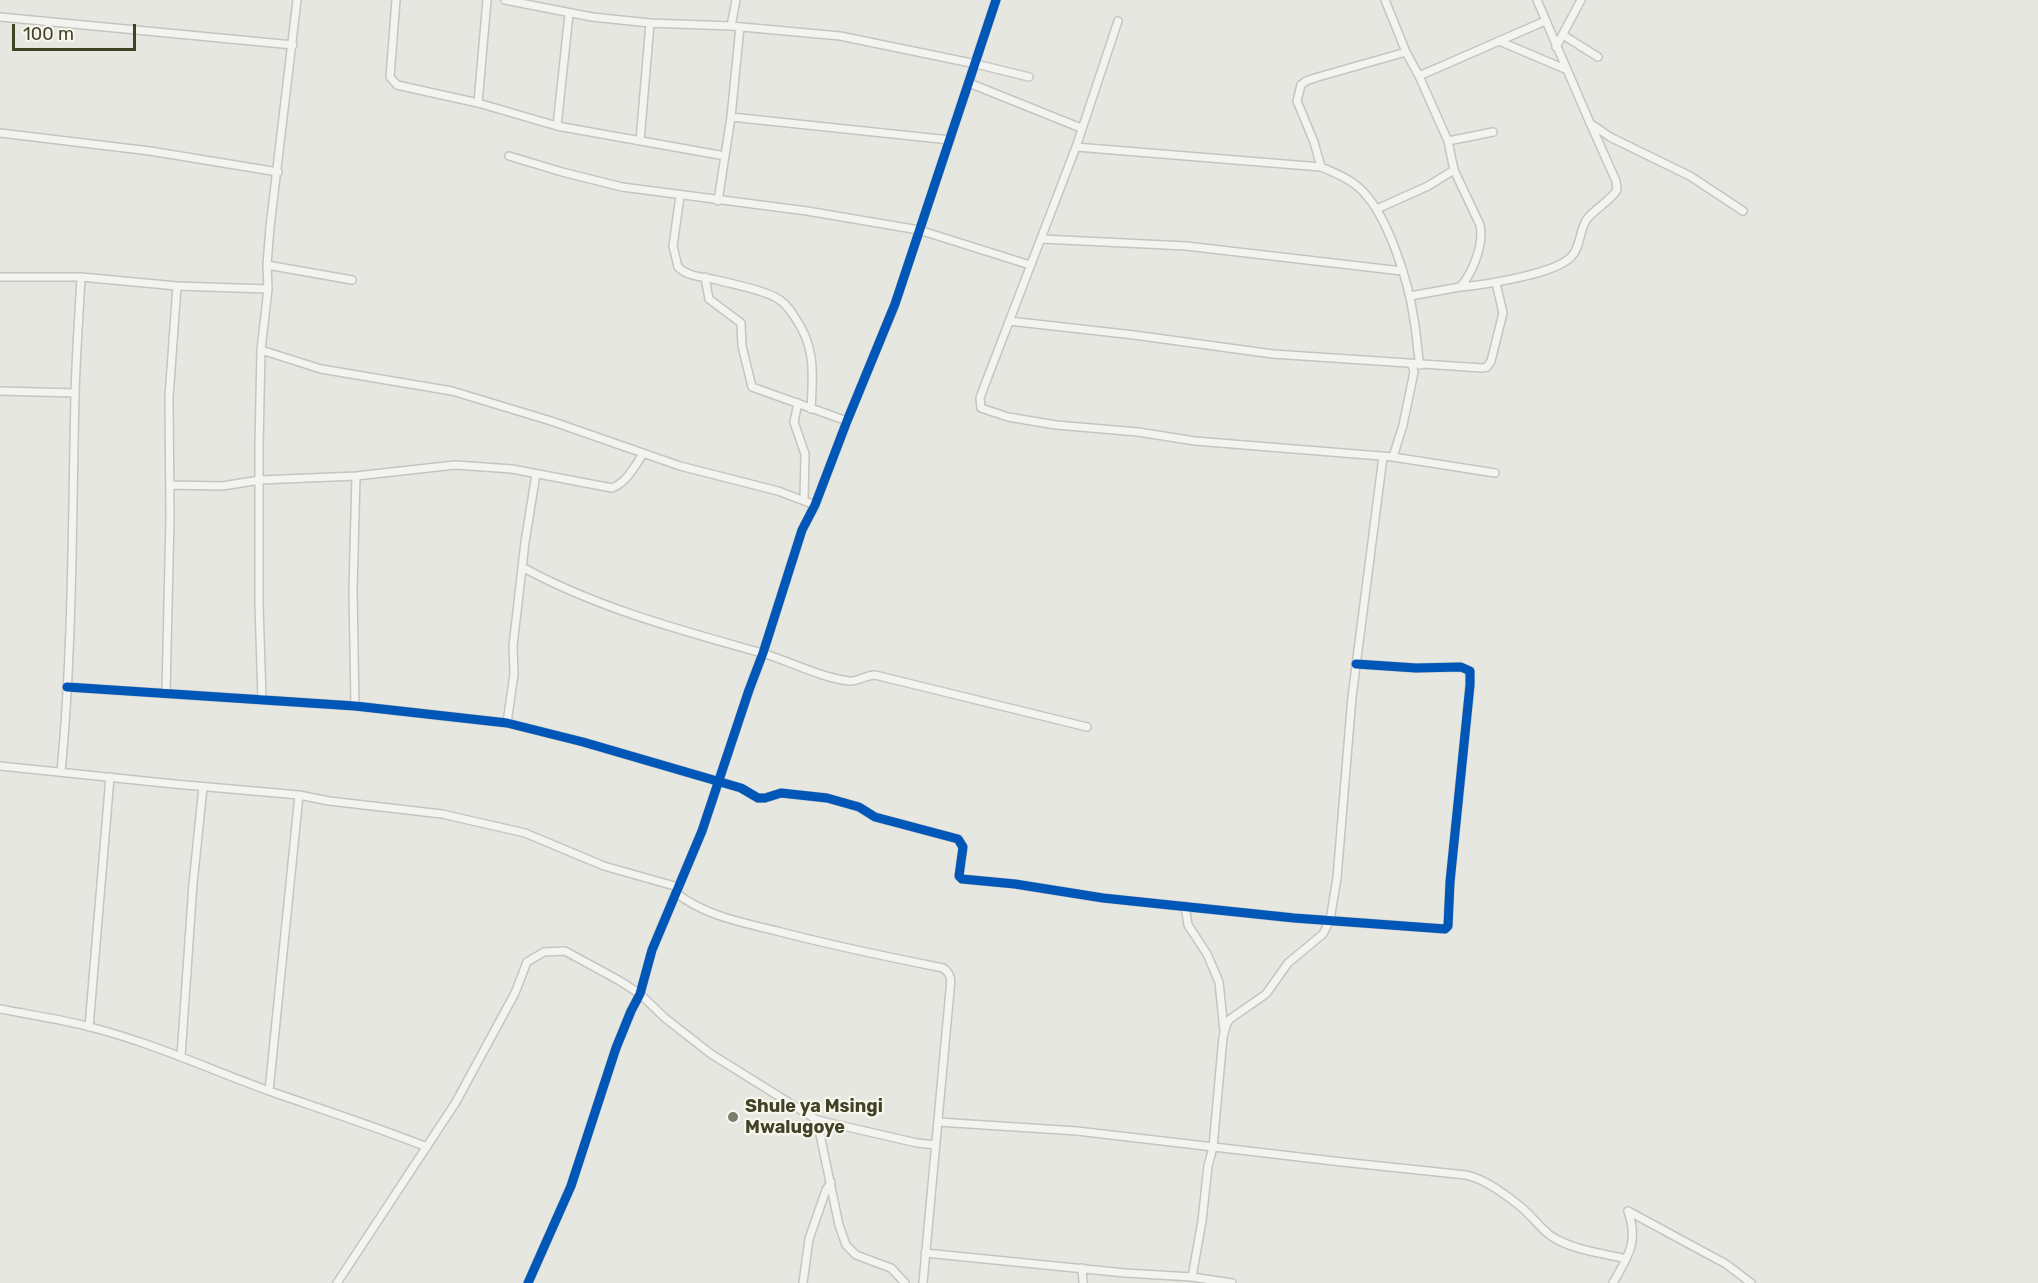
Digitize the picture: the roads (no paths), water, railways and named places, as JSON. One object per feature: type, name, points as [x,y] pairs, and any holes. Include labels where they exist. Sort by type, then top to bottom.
[{"type":"street","points":[[262,700],[258,551],[261,350],[268,289],[267,265],[297,0]]},
{"type":"street","points":[[396,0],[390,77],[397,85],[478,103],[557,126],[725,156]]},
{"type":"street","points":[[478,103],[487,0]]},
{"type":"street","points":[[505,0],[569,14],[650,23],[731,26],[840,36],[1029,77]]},
{"type":"street","points":[[731,26],[736,0]]},
{"type":"street","points":[[528,1283],[571,1186],[616,1048],[640,994],[652,950],[702,831],[802,530],[815,505],[895,304],[996,0]]},
{"type":"street","points":[[1385,0],[1406,52],[1448,141],[1455,170],[1480,225],[1478,252],[1467,278],[1460,287]]},
{"type":"street","points":[[1410,296],[1496,283],[1545,269],[1571,257],[1577,248],[1588,217],[1615,193],[1616,182],[1537,0]]},
{"type":"street","points":[[1556,47],[1581,0]]},
{"type":"street","points":[[557,126],[569,14]]},
{"type":"street","points":[[0,17],[293,45]]},
{"type":"street","points":[[1118,21],[1076,147],[980,398],[981,408],[1008,417],[1056,425],[1138,432],[1195,441],[1393,457],[1495,473]]},
{"type":"street","points":[[1419,76],[1545,21]]},
{"type":"street","points":[[640,141],[650,23]]},
{"type":"street","points":[[718,201],[731,117],[740,27]]},
{"type":"street","points":[[1563,35],[1598,57]]},
{"type":"street","points":[[1499,41],[1565,69]]},
{"type":"street","points":[[1321,167],[1314,142],[1298,104],[1301,85],[1318,77],[1406,52]]},
{"type":"street","points":[[969,83],[1081,128]]},
{"type":"street","points":[[731,117],[950,140]]},
{"type":"street","points":[[1590,123],[1610,137],[1690,177],[1743,212]]},
{"type":"street","points":[[1448,141],[1492,132]]},
{"type":"street","points":[[0,133],[150,151],[278,172]]},
{"type":"street","points":[[1076,147],[1321,167],[1357,185],[1377,209],[1410,296],[1416,365],[1403,425],[1393,457]]},
{"type":"street","points":[[509,156],[590,179],[680,196],[807,212],[919,230],[1030,265]]},
{"type":"street","points":[[1377,209],[1428,186],[1455,170]]},
{"type":"street","points":[[680,196],[673,246],[678,267],[682,271],[759,291],[785,303],[809,343],[813,372],[811,409]]},
{"type":"street","points":[[1042,239],[1186,246],[1402,271]]},
{"type":"street","points":[[267,265],[352,280]]},
{"type":"street","points":[[0,277],[81,277],[177,286],[268,289]]},
{"type":"street","points":[[61,772],[74,539],[75,393],[81,277]]},
{"type":"street","points":[[705,277],[709,299],[741,323],[742,346],[747,361],[750,384],[755,389],[847,421]]},
{"type":"street","points":[[1009,321],[1262,353],[1482,368],[1489,364],[1503,313],[1496,283]]},
{"type":"street","points":[[166,693],[170,485],[169,397],[177,286]]},
{"type":"street","points":[[261,350],[321,369],[452,391],[551,421],[680,466],[767,488],[804,499],[815,505]]},
{"type":"street","points":[[0,391],[75,393]]},
{"type":"street","points":[[798,403],[794,422],[805,454],[804,499]]},
{"type":"street","points":[[170,485],[222,486],[260,480],[356,476],[455,465],[488,466],[612,488],[618,486],[628,476],[643,454]]},
{"type":"street","points":[[1224,1033],[1230,1019],[1266,994],[1288,963],[1323,934],[1330,920],[1337,878],[1356,664],[1383,457]]},
{"type":"street","points":[[507,723],[514,674],[513,646],[522,567],[536,474]]},
{"type":"street","points":[[355,706],[353,590],[356,476]]},
{"type":"street","points":[[522,567],[585,597],[719,642],[763,653],[849,681],[875,675],[1087,727]]},
{"type":"street","points":[[67,687],[355,706],[507,723],[583,742],[741,788],[758,798],[781,793],[827,798],[859,807],[875,817],[958,838],[963,847],[960,864],[961,879],[1016,884],[1103,898],[1294,918],[1442,929],[1448,926],[1470,671],[1461,667],[1416,668],[1356,664]]},
{"type":"street","points":[[0,766],[299,795],[329,801],[442,814],[492,824],[525,833],[604,866],[677,890],[700,909],[718,916],[830,945],[943,968],[950,975],[951,990],[923,1283]]},
{"type":"street","points":[[89,1027],[110,777]]},
{"type":"street","points":[[181,1056],[193,884],[203,787]]},
{"type":"street","points":[[269,1091],[299,795]]},
{"type":"street","points":[[1185,906],[1188,925],[1207,954],[1219,982],[1224,1033],[1213,1147],[1208,1166],[1202,1221],[1192,1276]]},
{"type":"street","points":[[337,1283],[456,1102],[515,993],[527,962],[534,956],[554,950],[565,951],[579,957],[640,994],[665,1018],[711,1054],[817,1120],[916,1143],[936,1145]]},
{"type":"street","points":[[0,1010],[89,1027],[181,1056],[269,1091],[362,1122],[427,1147]]},
{"type":"street","points":[[817,1120],[839,1225],[846,1245],[856,1255],[891,1268],[905,1283]]},
{"type":"street","points":[[939,1122],[1077,1131],[1473,1176],[1513,1201],[1554,1238],[1574,1246],[1626,1259]]},
{"type":"street","points":[[803,1283],[809,1239],[831,1182]]},
{"type":"street","points":[[1613,1283],[1633,1242],[1633,1229],[1628,1211],[1726,1264],[1751,1283]]},
{"type":"street","points":[[925,1253],[1125,1273],[1192,1276],[1232,1283]]},
{"type":"street","points":[[1082,1268],[1083,1283]]},
{"type":"place","name":"Shule ya Msingi Mwalugoye","points":[[733,1117]]}]
